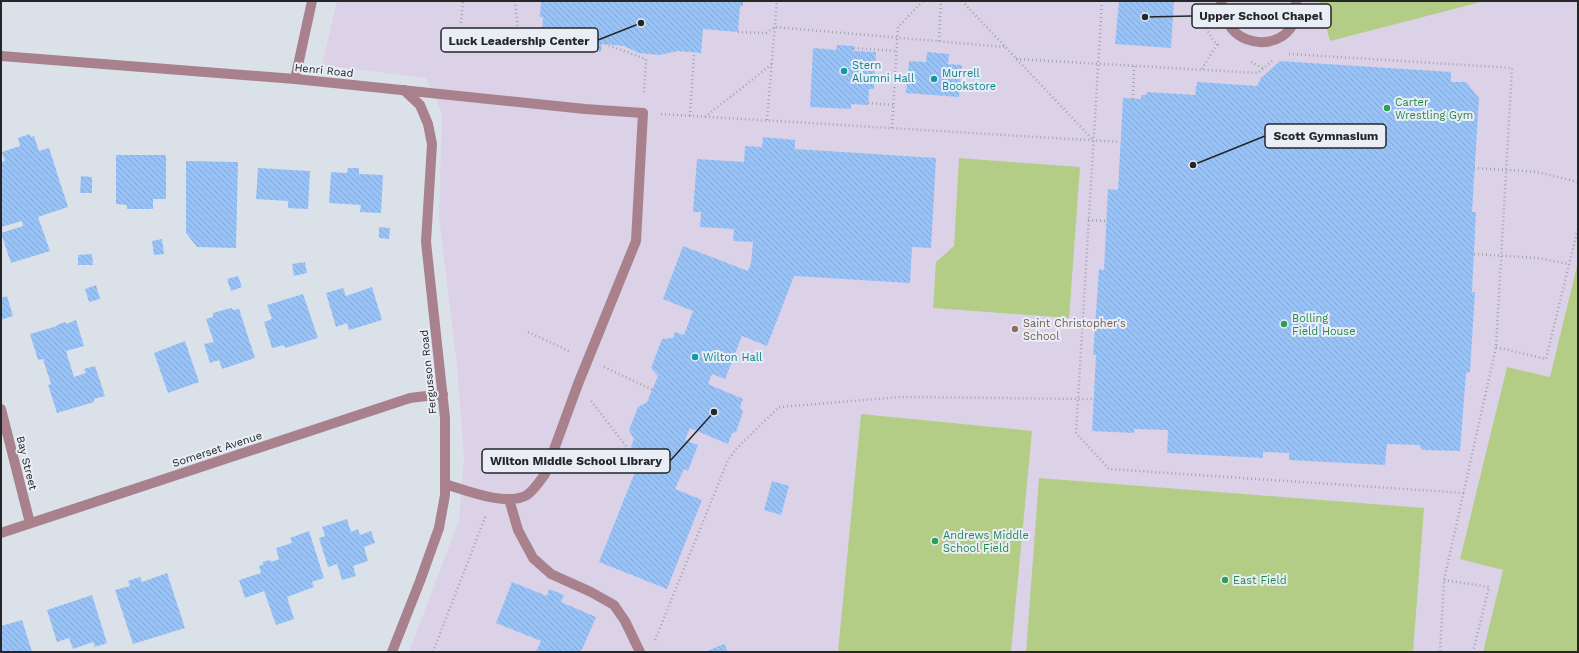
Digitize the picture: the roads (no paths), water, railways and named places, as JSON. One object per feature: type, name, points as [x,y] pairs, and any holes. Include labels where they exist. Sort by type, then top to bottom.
[{"type":"street","points":[[295,79],[312,1]]},
{"type":"street","points":[[1221,1],[1224,14],[1231,29],[1242,39],[1256,43],[1271,41],[1285,34],[1294,23],[1297,11],[1296,1]]},
{"type":"street","name":"Henri Road","points":[[1,56],[295,79],[643,113],[636,241],[578,384],[545,474],[536,486],[526,495],[509,499]]},
{"type":"street","name":"Fergusson Road","points":[[392,652],[439,528],[445,494],[445,418],[426,242],[432,144],[428,124],[420,106],[404,90]]},
{"type":"street","name":"Somerset Avenue","points":[[1,533],[410,398],[443,394]]},
{"type":"street","name":"Bay Street","points":[[1,409],[30,523]]},
{"type":"street","points":[[445,484],[493,498],[509,499],[518,530],[533,558],[551,574],[591,592],[614,605],[626,622],[640,652]]},
{"type":"place","name":"Upper School Chapel","points":[[1145,17]]},
{"type":"place","name":"Luck Leadership Center","points":[[641,23]]},
{"type":"place","name":"Stern Alumni Hall","points":[[844,71]]},
{"type":"place","name":"Murrell Bookstore","points":[[934,79]]},
{"type":"place","name":"Carter Wrestling Gym","points":[[1387,108]]},
{"type":"place","name":"Scott Gymnasium","points":[[1193,165]]},
{"type":"place","name":"Bolling Field House","points":[[1284,324]]},
{"type":"place","name":"Saint Christopher's School","points":[[1015,329]]},
{"type":"place","name":"Wilton Hall","points":[[695,357]]},
{"type":"place","name":"Wilton Middle School Library","points":[[714,412]]},
{"type":"place","name":"Andrews Middle School Field","points":[[935,541]]},
{"type":"place","name":"East Field","points":[[1225,580]]}]
